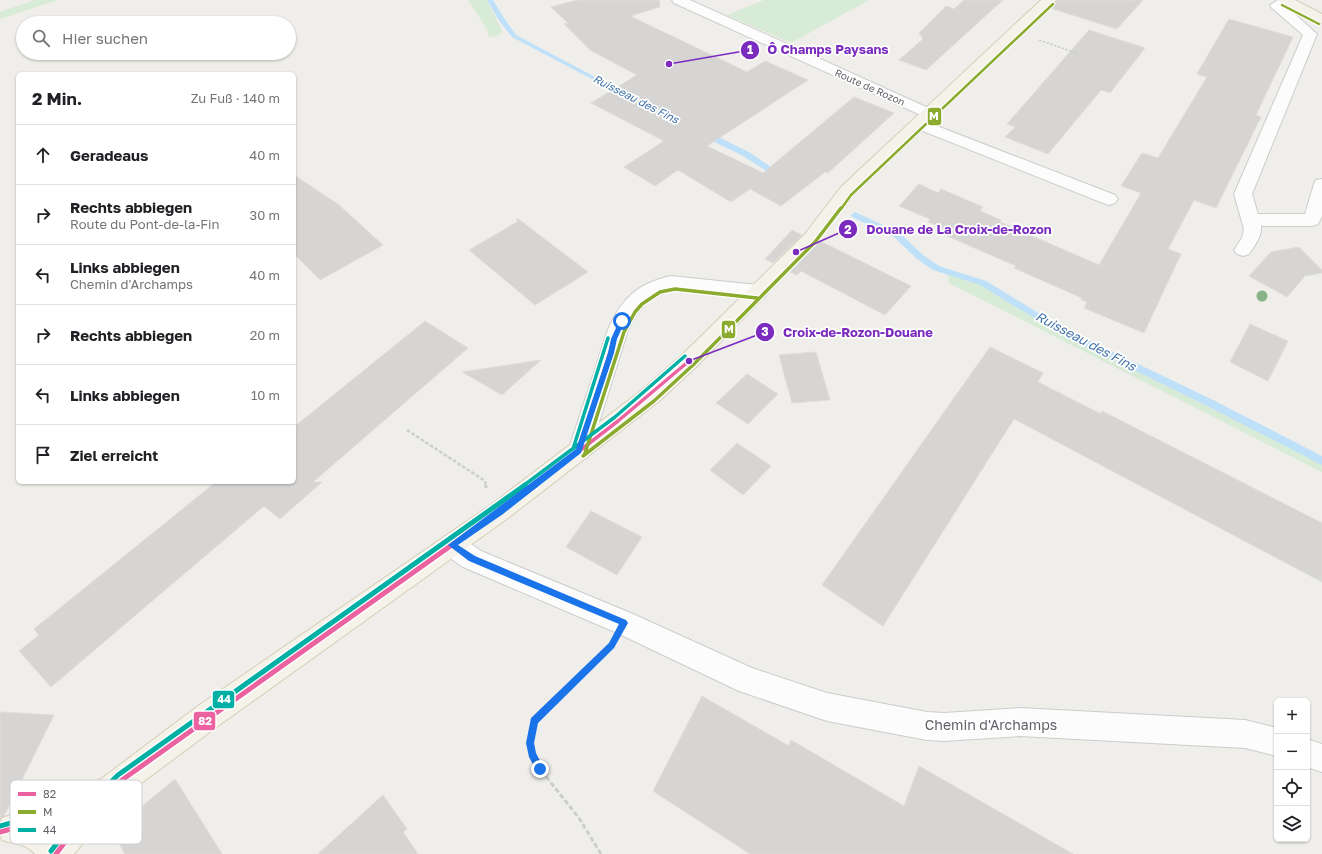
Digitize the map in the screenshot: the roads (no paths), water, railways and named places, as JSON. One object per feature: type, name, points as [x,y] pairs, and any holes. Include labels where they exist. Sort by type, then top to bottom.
[{"type":"main road","points":[[122,780],[208,716],[500,511],[650,396],[689,361],[811,238],[847,191],[925,119],[1049,0]]},
{"type":"main road","points":[[1287,1],[1322,19]]},
{"type":"main road","points":[[47,844],[52,854]]},
{"type":"main road","points":[[56,854],[63,844]]},
{"type":"street","name":"Route de Rozon","points":[[679,0],[925,119],[1109,199]]},
{"type":"street","points":[[1243,250],[1252,234],[1251,220],[1243,203],[1243,194],[1316,39],[1277,5],[1287,1]]},
{"type":"street","points":[[1251,220],[1312,220],[1322,184]]},
{"type":"street","points":[[579,451],[611,353],[614,339],[631,306],[643,294],[663,285],[676,282],[711,288],[758,292]]},
{"type":"street","name":"Chemin d'Archamps","points":[[452,545],[472,558],[624,623],[749,681],[828,707],[927,726],[944,727],[1020,722],[1245,734],[1274,741]]},
{"type":"street","points":[[1310,753],[1322,758]]},
{"type":"waterway","name":"Ruisseau des Fins","points":[[490,0],[501,19],[514,36],[626,95]]},
{"type":"waterway","name":"Ruisseau des Fins","points":[[705,134],[746,154],[780,176]]},
{"type":"waterway","name":"Ruisseau des Fins","points":[[855,215],[897,235],[920,257],[936,268],[983,283],[1060,330],[1210,403],[1322,461]]},
{"type":"place","name":"Ô Champs Paysans","points":[[669,64]]},
{"type":"place","name":"Douane de La Croix-de-Rozon","points":[[796,252]]},
{"type":"place","name":"Croix-de-Rozon-Douane","points":[[689,361]]}]
